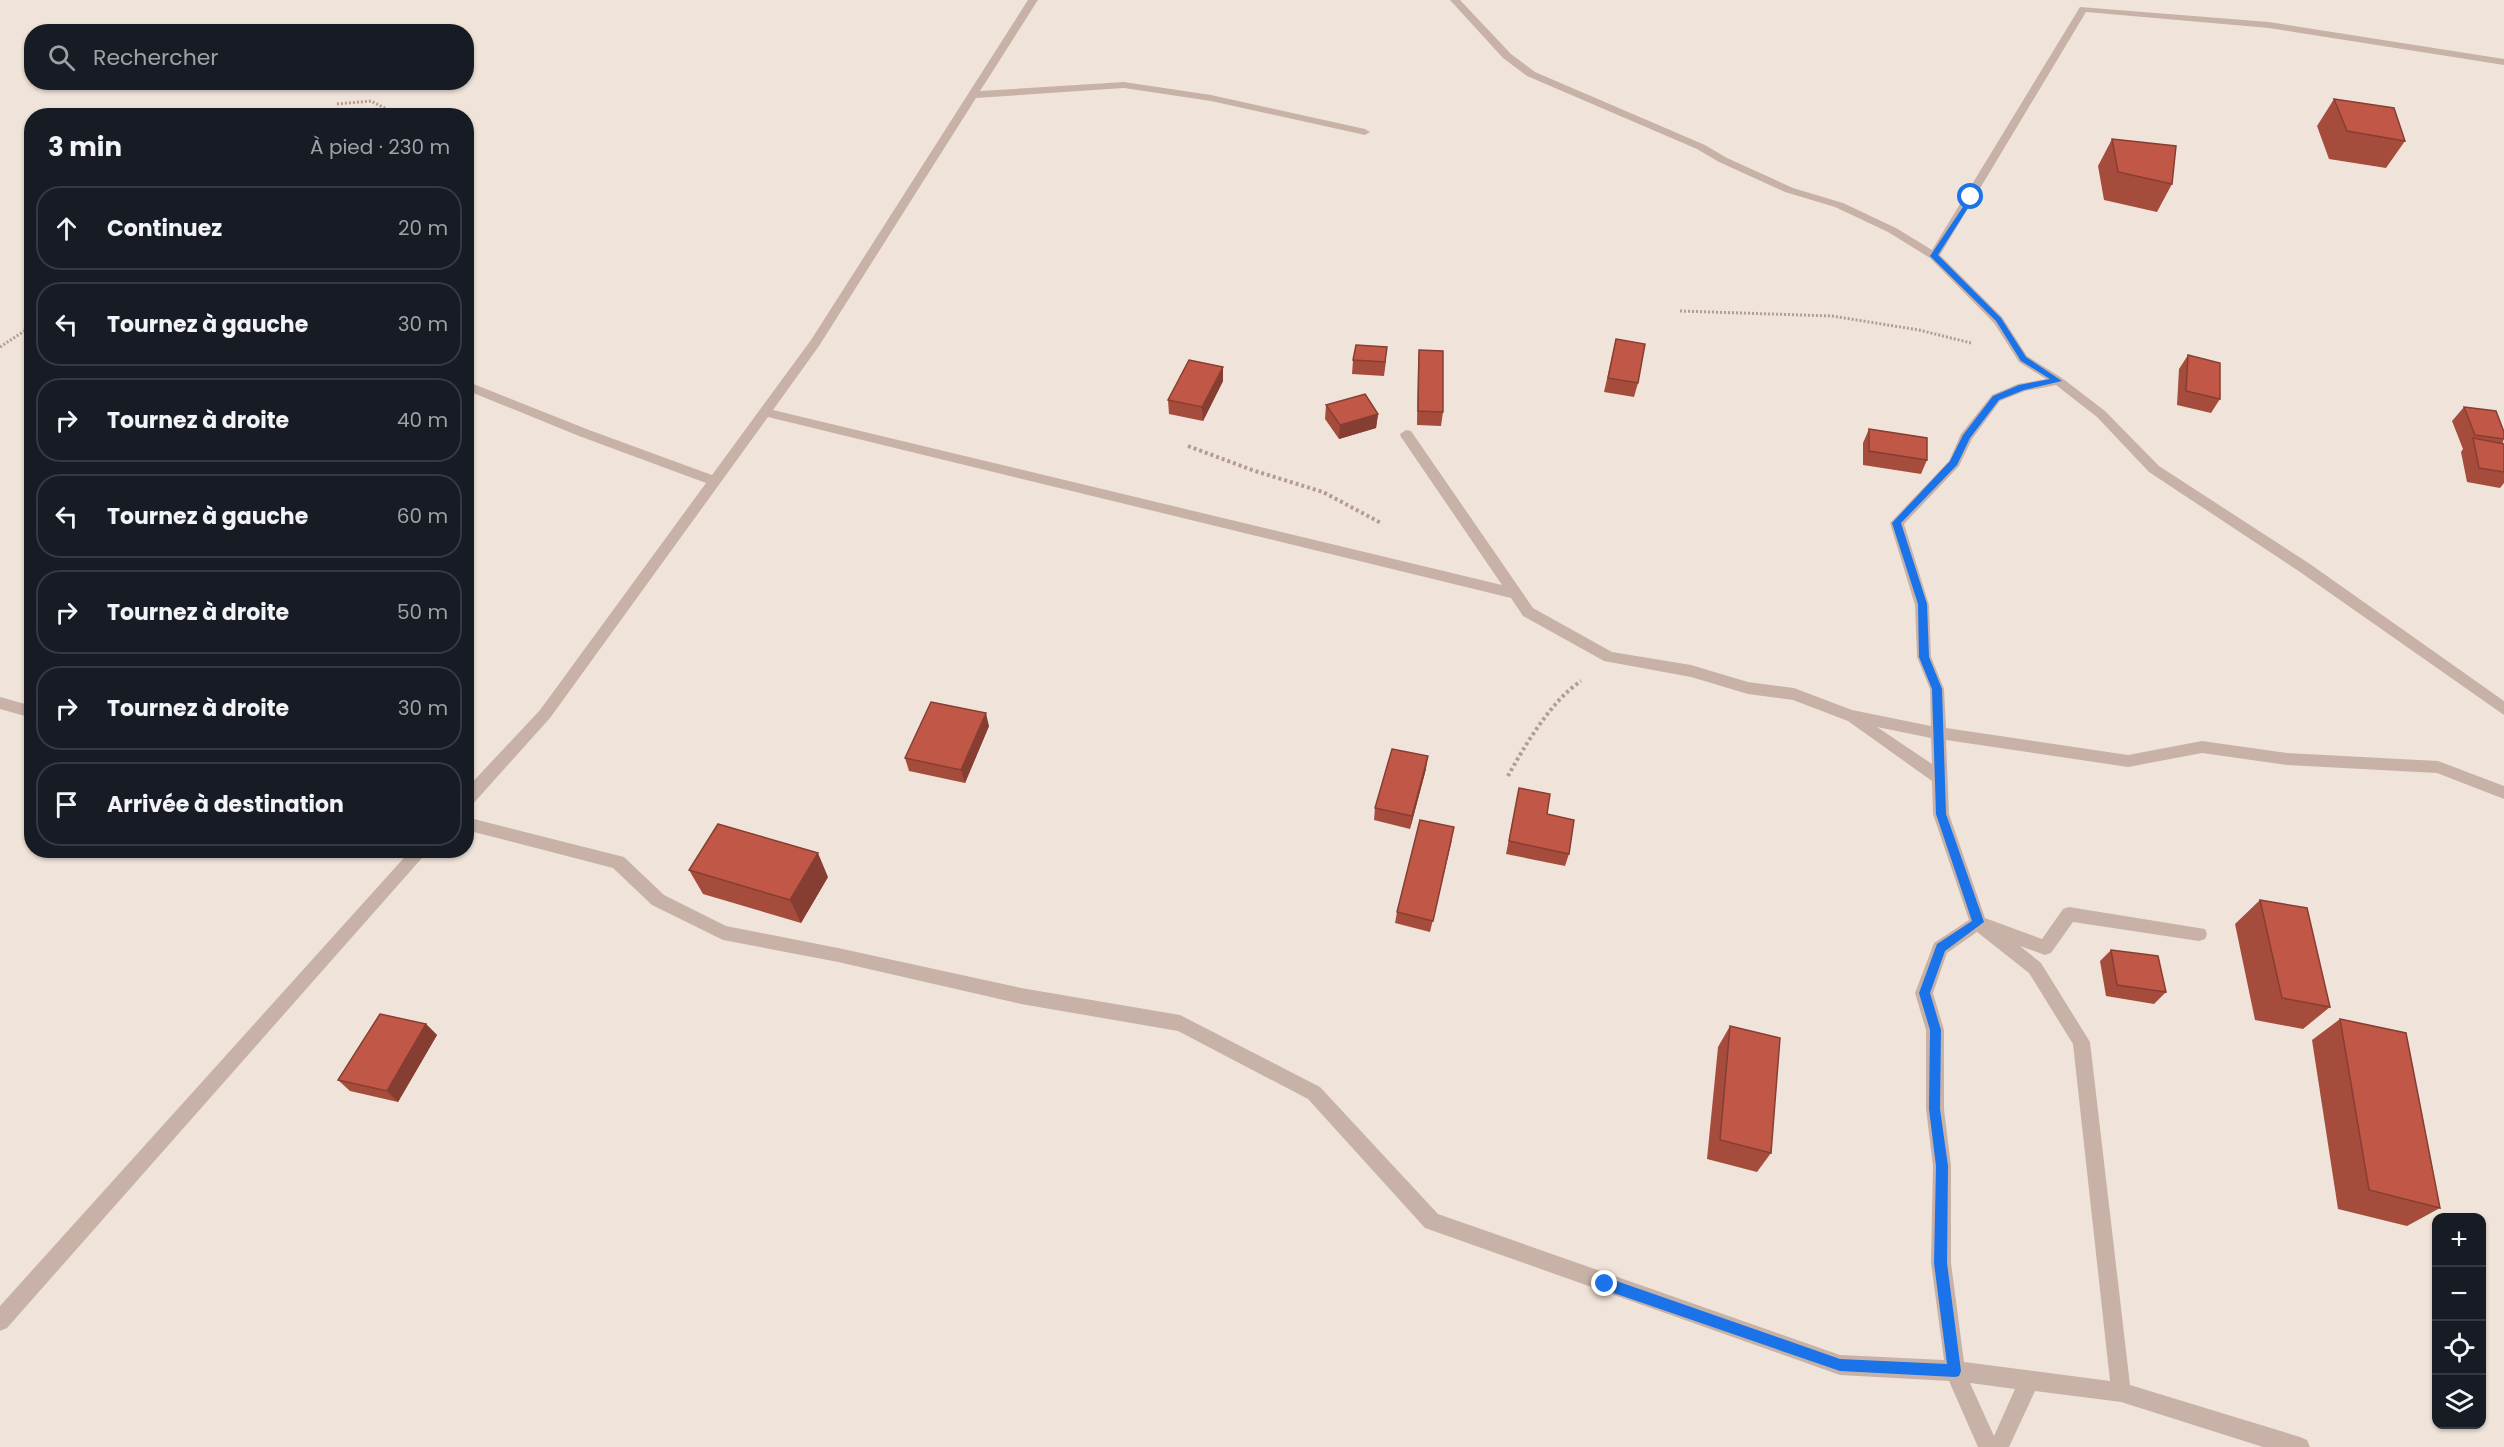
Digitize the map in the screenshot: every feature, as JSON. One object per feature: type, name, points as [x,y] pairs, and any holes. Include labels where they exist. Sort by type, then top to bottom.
[{"type":"street","points":[[474,791],[545,714],[765,412],[814,342],[1034,0]]},
{"type":"street","points":[[1455,0],[1507,56],[1531,74],[1701,147],[1723,160],[1789,190],[1839,205],[1892,230],[1934,256],[1998,320],[2023,359],[2058,381],[2101,414],[2154,469],[2305,568],[2504,709]]},
{"type":"street","points":[[1934,256],[2083,9],[2269,25],[2504,62]]},
{"type":"street","points":[[972,95],[1124,85],[1211,98],[1365,132]]},
{"type":"street","points":[[2058,381],[2022,387],[1996,398],[1966,437],[1954,463],[1897,523],[1922,604],[1924,657],[1937,689],[1941,814],[1978,922],[2035,968],[2081,1042],[2121,1392]]},
{"type":"street","points":[[474,388],[584,433],[714,481]]},
{"type":"street","points":[[765,412],[1517,594]]},
{"type":"street","points":[[1406,434],[1528,612],[1609,657],[1691,670],[1748,688],[1794,694],[1850,716],[1938,733],[2128,761],[2202,747],[2287,759],[2438,767],[2504,793]]},
{"type":"street","points":[[0,703],[24,710]]},
{"type":"street","points":[[1850,716],[1940,778]]},
{"type":"street","points":[[474,825],[618,862],[658,900],[723,933],[838,955],[1021,996],[1180,1023],[1314,1093],[1432,1221],[1840,1365],[1955,1371],[2121,1392],[2245,1432],[2300,1447]]},
{"type":"street","points":[[0,1321],[414,858]]},
{"type":"street","points":[[1978,922],[2044,948],[2069,914],[2199,934]]},
{"type":"street","points":[[1978,922],[1940,948],[1924,993],[1935,1030],[1935,1109],[1942,1166],[1941,1263],[1955,1371],[1988,1447]]},
{"type":"street","points":[[1999,1447],[2029,1380]]},
{"type":"path","points":[[337,104],[371,101],[385,108]]},
{"type":"path","points":[[1680,311],[1810,315],[1875,322],[1919,330],[2023,359]]},
{"type":"path","points":[[0,347],[24,331]]},
{"type":"path","points":[[1188,446],[1252,470],[1323,492],[1387,526]]},
{"type":"path","points":[[1508,776],[1519,756],[1566,691],[1609,657]]},
{"type":"building","points":[[2334,99],[2394,108],[2405,141],[2347,131]]},
{"type":"building","points":[[2112,139],[2176,146],[2172,184],[2118,172]]},
{"type":"building","points":[[1616,339],[1645,344],[1638,383],[1608,378]]},
{"type":"building","points":[[1356,345],[1387,347],[1385,362],[1353,360]]},
{"type":"building","points":[[1419,350],[1443,351],[1443,412],[1418,411]]},
{"type":"building","points":[[2188,355],[2220,363],[2220,399],[2186,391]]},
{"type":"building","points":[[1189,360],[1223,367],[1202,407],[1168,400]]},
{"type":"building","points":[[1365,394],[1378,414],[1340,425],[1326,405]]},
{"type":"building","points":[[2464,407],[2496,411],[2504,432],[2504,439],[2475,435]]},
{"type":"building","points":[[1869,429],[1927,438],[1927,460],[1869,451]]},
{"type":"building","points":[[2473,438],[2504,444],[2504,472],[2479,468]]},
{"type":"building","points":[[931,702],[986,713],[961,770],[905,758]]},
{"type":"building","points":[[1392,749],[1428,756],[1412,816],[1375,808]]},
{"type":"building","points":[[1519,788],[1550,794],[1547,814],[1574,820],[1569,854],[1509,841]]},
{"type":"building","points":[[1420,820],[1454,827],[1433,921],[1397,912]]},
{"type":"building","points":[[718,824],[818,853],[790,900],[689,870]]},
{"type":"building","points":[[2260,900],[2307,908],[2330,1007],[2282,998]]},
{"type":"building","points":[[2111,950],[2158,956],[2166,992],[2117,985]]},
{"type":"building","points":[[380,1014],[426,1024],[387,1091],[338,1080]]},
{"type":"building","points":[[2340,1019],[2406,1033],[2440,1208],[2369,1190]]},
{"type":"building","points":[[1730,1026],[1780,1038],[1771,1153],[1720,1140]]},
{"type":"route","points":[[1605,1284],[1840,1365],[1955,1371],[1941,1263],[1942,1166],[1935,1109],[1935,1030],[1924,993],[1940,948],[1978,922],[1941,814],[1937,689],[1924,657],[1922,604],[1897,523],[1954,463],[1966,437],[1996,398],[2022,387],[2058,381],[2023,359],[1998,320],[1934,256],[1971,197]]}]
